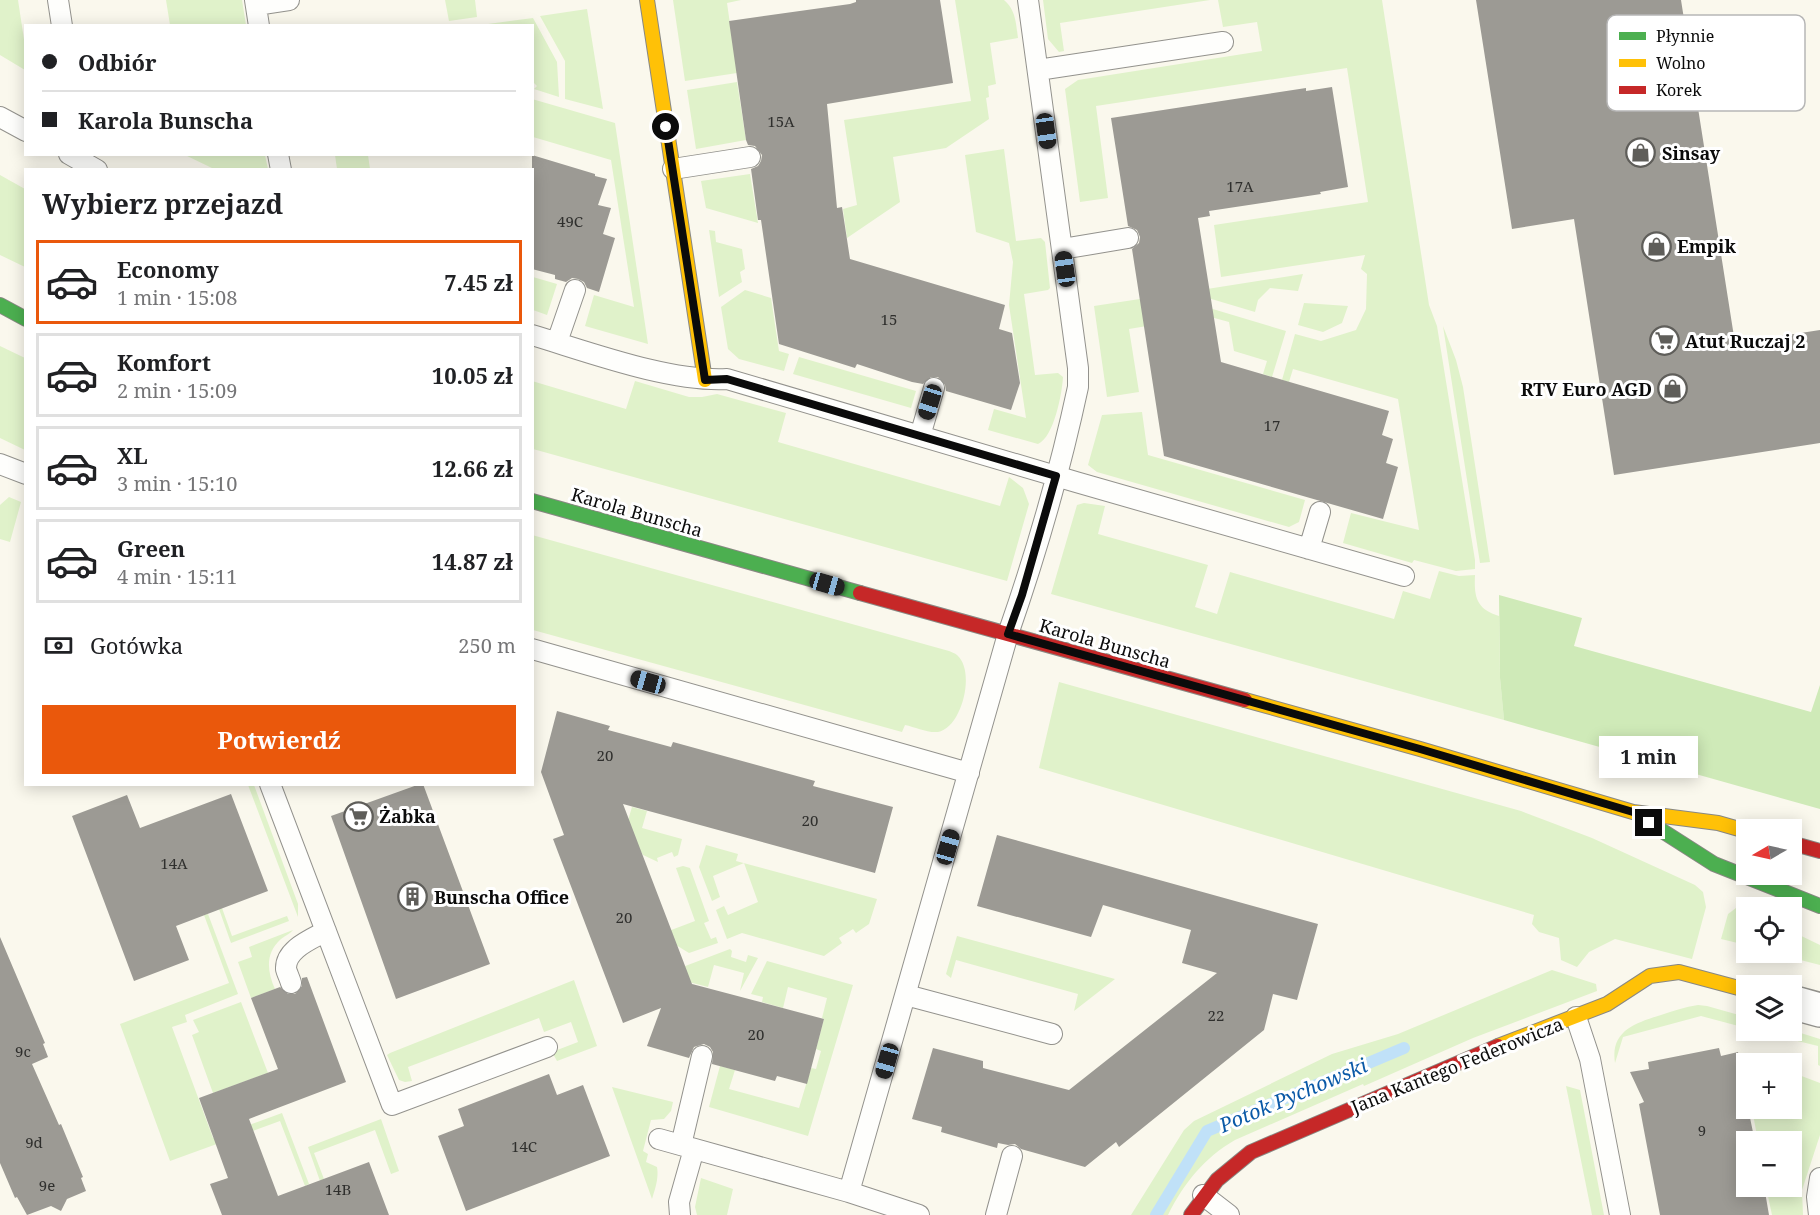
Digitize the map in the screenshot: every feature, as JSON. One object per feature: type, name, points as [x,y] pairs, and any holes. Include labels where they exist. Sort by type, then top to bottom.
[{"type":"main road","points":[[647,0],[705,380]]},
{"type":"main road","points":[[0,305],[24,318]]},
{"type":"main road","name":"Karola Bunscha","points":[[534,502],[1420,749],[1633,812],[1718,823],[1736,828]]},
{"type":"main road","name":"Karola Bunscha","points":[[1633,812],[1714,864],[1820,906]]},
{"type":"main road","points":[[1802,846],[1820,851]]},
{"type":"main road","name":"Jana Kantego Federowicza","points":[[1191,1215],[1203,1195],[1226,1169],[1251,1152],[1508,1042],[1615,1000],[1640,981],[1669,972],[1679,972],[1736,987]]},
{"type":"street","points":[[1802,1005],[1820,1010]]},
{"type":"lane","points":[[58,0],[62,24]]},
{"type":"lane","points":[[259,24],[255,2],[289,0]]},
{"type":"lane","points":[[849,1192],[1008,634],[1022,595],[1056,476],[1076,396],[1078,378],[1028,0]]},
{"type":"lane","points":[[1038,70],[1223,42]]},
{"type":"lane","points":[[0,117],[24,130]]},
{"type":"lane","points":[[72,156],[94,168]]},
{"type":"lane","points":[[673,169],[750,157]]},
{"type":"lane","points":[[1062,249],[1128,238]]},
{"type":"lane","points":[[557,342],[574,290]]},
{"type":"lane","points":[[534,336],[642,367],[705,380],[727,379],[1404,576]]},
{"type":"lane","points":[[920,436],[934,388]]},
{"type":"lane","points":[[0,464],[24,473]]},
{"type":"lane","points":[[1309,549],[1320,512]]},
{"type":"lane","points":[[534,650],[969,773]]},
{"type":"lane","points":[[271,786],[392,1105],[547,1047]]},
{"type":"lane","points":[[291,983],[286,969],[288,958],[303,944],[326,931]]},
{"type":"lane","points":[[906,995],[1052,1034]]},
{"type":"lane","points":[[1576,1017],[1590,1059],[1620,1215]]},
{"type":"lane","points":[[678,1211],[702,1056]]},
{"type":"lane","points":[[659,1139],[849,1192],[910,1214]]},
{"type":"lane","points":[[996,1215],[1012,1155]]},
{"type":"lane","points":[[1819,1215],[1817,1197],[1820,1178]]},
{"type":"lane","points":[[1203,1195],[1229,1215]]},
{"type":"green space","points":[[0,0],[18,0],[24,39],[24,69],[0,55]]},
{"type":"green space","points":[[166,0],[242,0],[246,24],[170,24]]},
{"type":"green space","points":[[445,0],[475,0],[477,17],[449,21]]},
{"type":"green space","points":[[673,0],[741,0],[727,3],[737,73],[685,81]]},
{"type":"green space","points":[[955,0],[1004,0],[1011,8],[1015,18],[1018,38],[990,43],[996,84],[988,86],[989,97],[986,98],[989,119],[946,148],[893,157],[900,202],[847,238],[843,209],[857,205],[844,120],[971,101]]},
{"type":"green space","points":[[1043,0],[1210,0],[1060,23],[1064,51],[1059,52],[1048,39]]},
{"type":"green space","points":[[1218,0],[1382,0],[1429,305],[1437,326],[1475,569],[1456,571],[1414,560],[1412,563],[1343,543],[1351,513],[1419,530],[1398,399],[1293,369],[1289,382],[1282,380],[1295,334],[1321,341],[1356,330],[1366,309],[1367,274],[1361,269],[1365,255],[1221,277],[1214,225],[1368,202],[1347,68],[1096,106],[1108,198],[1080,202],[1065,89],[1078,80],[1262,51],[1257,22],[1223,27]]},
{"type":"green space","points":[[587,9],[603,109],[565,99],[565,61],[540,16]]},
{"type":"green space","points":[[533,18],[557,62],[559,97],[534,89],[537,86],[534,83],[534,24],[488,24]]},
{"type":"green space","points":[[737,82],[746,140],[696,149],[687,90]]},
{"type":"green space","points":[[534,100],[615,123],[648,344],[585,326],[594,295],[634,307],[611,160],[534,137]]},
{"type":"green space","points":[[1004,149],[1016,241],[1041,238],[1045,242],[1050,288],[1024,294],[1035,375],[1058,373],[1063,377],[1053,424],[1044,440],[1038,444],[988,430],[994,409],[1026,418],[1009,305],[1013,262],[1009,243],[976,232],[965,155]]},
{"type":"green space","points":[[187,156],[265,156],[268,168],[212,168]]},
{"type":"green space","points":[[335,156],[368,156],[370,168],[337,168]]},
{"type":"green space","points":[[750,174],[758,223],[706,208],[701,181]]},
{"type":"green space","points":[[0,175],[24,188],[24,267],[0,255]]},
{"type":"green space","points":[[709,230],[715,231],[716,242],[742,249],[745,269],[740,272],[742,282],[719,297]]},
{"type":"green space","points":[[1303,274],[1298,291],[1270,288],[1258,300],[1255,312],[1188,292]]},
{"type":"green space","points":[[534,277],[557,284],[547,315],[534,310]]},
{"type":"green space","points":[[745,290],[771,298],[779,351],[789,354],[784,371],[739,359],[728,349],[721,307]]},
{"type":"green space","points":[[1166,295],[1286,331],[1272,377],[1263,374],[1267,361],[1234,351],[1229,322],[1207,316],[1129,329],[1139,392],[1107,397],[1094,306]]},
{"type":"green space","points":[[1304,303],[1348,306],[1342,323],[1323,332],[1298,325]]},
{"type":"green space","points":[[1443,326],[1463,387],[1490,562],[1480,563]]},
{"type":"green space","points":[[0,346],[24,358],[24,450],[0,438]]},
{"type":"green space","points":[[799,357],[916,391],[911,408],[793,374]]},
{"type":"green space","points":[[635,381],[689,397],[717,394],[786,413],[778,442],[1000,506],[1009,477],[1023,488],[1029,504],[1007,581],[534,449],[534,382],[626,409]]},
{"type":"green space","points":[[1142,412],[1148,455],[1305,500],[1299,522],[1289,527],[1097,472],[1088,465],[1102,415]]},
{"type":"green space","points":[[9,497],[21,502],[10,542],[0,539],[0,505]]},
{"type":"green space","points":[[1084,503],[1105,506],[1098,534],[1208,565],[1195,607],[1217,614],[1230,572],[1394,619],[1403,591],[1430,599],[1439,571],[1459,576],[1475,575],[1478,601],[1485,610],[1499,616],[1500,678],[1504,720],[1051,594],[1077,505]]},
{"type":"green space","points":[[534,536],[957,655],[963,663],[966,685],[960,710],[954,721],[938,732],[905,725],[902,732],[534,630]]},
{"type":"green space","points":[[1499,595],[1582,618],[1574,646],[1811,712],[1820,685],[1820,809],[1504,720],[1500,678]]},
{"type":"green space","points":[[1059,682],[1521,811],[1592,838],[1695,885],[1703,892],[1706,907],[1692,959],[1615,939],[1589,952],[1577,967],[1561,960],[1559,938],[1539,932],[1532,924],[1534,915],[1039,768]]},
{"type":"green space","points":[[248,786],[254,786],[298,904],[298,917]]},
{"type":"green space","points":[[632,807],[647,811],[642,828],[682,839],[678,855],[674,857],[672,852],[657,858],[658,862],[643,855],[626,827]]},
{"type":"green space","points":[[706,845],[738,854],[736,861],[744,863],[713,876],[720,897],[712,901],[699,867]]},
{"type":"green space","points":[[744,863],[877,899],[869,924],[856,933],[853,929],[839,938],[842,943],[824,956],[742,933],[727,939],[716,910],[724,906],[728,915],[758,902]]},
{"type":"green space","points":[[683,866],[690,868],[709,921],[704,923],[711,939],[716,937],[718,943],[689,953],[676,945],[666,932],[695,921],[676,868]]},
{"type":"green space","points":[[222,908],[232,936],[287,916],[289,921],[231,943],[219,909]]},
{"type":"green space","points":[[1736,908],[1736,943],[1721,939],[1728,914]]},
{"type":"green space","points":[[208,914],[238,994],[185,1015],[187,1022],[172,1027],[213,1138],[282,1113],[309,1184],[305,1186],[280,1121],[170,1161],[120,1024],[229,983],[204,915]]},
{"type":"green space","points":[[293,930],[276,944],[270,956],[270,976],[275,989],[251,998],[238,962],[252,957],[249,947]]},
{"type":"green space","points":[[957,936],[1115,979],[1074,1011],[1078,994],[956,960],[951,978],[946,974]]},
{"type":"green space","points":[[1802,936],[1820,945],[1820,965],[1802,960]]},
{"type":"green space","points":[[730,949],[731,957],[746,962],[748,955],[758,958],[740,991],[744,973],[714,965],[708,987],[685,981],[680,968]]},
{"type":"green space","points":[[767,961],[853,985],[808,1136],[709,1107],[720,1066],[735,1070],[729,1089],[799,1108],[811,1068],[816,1069],[821,1051],[816,1049],[827,998],[788,987],[783,1008],[762,1002],[763,997],[751,994]]},
{"type":"green space","points":[[1552,970],[1596,984],[1597,991],[1473,1038],[1235,1140],[1204,1163],[1181,1192],[1168,1215],[1131,1215],[1184,1130],[1194,1121],[1332,1054],[1398,1034]]},
{"type":"green space","points":[[574,980],[597,1046],[557,1061],[552,1052],[578,1042],[571,1022],[544,1032],[539,1018],[408,1067],[412,1081],[399,1080],[387,1055],[390,1053]]},
{"type":"green space","points":[[241,1002],[268,1073],[213,1093],[192,1035],[199,1032],[193,1020]]},
{"type":"green space","points":[[1698,1005],[1736,1014],[1736,1025],[1701,1016],[1623,1037],[1615,1063],[1616,1043],[1626,1030],[1651,1018]]},
{"type":"green space","points":[[1802,1033],[1820,1039],[1820,1066],[1818,1065],[1818,1046],[1797,1041],[1802,1041]]},
{"type":"green space","points":[[1802,1076],[1820,1083],[1820,1135],[1802,1190],[1802,1131],[1756,1131],[1754,1119],[1802,1119]]},
{"type":"green space","points":[[1566,1086],[1580,1090],[1604,1215],[1592,1215]]},
{"type":"green space","points":[[612,1087],[673,1102],[671,1111],[664,1119],[651,1120],[643,1151],[648,1154],[646,1162],[657,1167],[657,1179],[652,1199]]},
{"type":"green space","points":[[381,1119],[399,1171],[391,1174],[375,1130],[314,1153],[324,1179],[320,1181],[308,1147]]},
{"type":"green space","points":[[701,1178],[733,1189],[727,1215],[697,1215],[695,1207]]},
{"type":"green space","points":[[1802,1190],[1803,1215],[1772,1215],[1768,1197],[1802,1197]]},
{"type":"building","points":[[856,0],[940,0],[953,83],[827,104],[837,208],[842,207],[850,259],[1005,305],[999,329],[1012,333],[1020,383],[1011,410],[946,391],[945,385],[938,377],[931,377],[923,384],[912,382],[857,364],[855,368],[779,344],[761,220],[758,220],[751,169],[758,166],[762,155],[755,146],[748,145],[746,140],[729,21],[850,4]]},
{"type":"building","name":"Atut Ruczaj 2","points":[[1476,0],[1681,0],[1683,15],[1607,15],[1607,111],[1698,111],[1735,343],[1820,330],[1820,443],[1614,475],[1574,219],[1512,229]]},
{"type":"building","points":[[1332,87],[1348,187],[1320,192],[1321,194],[1209,211],[1210,216],[1198,218],[1221,362],[1389,411],[1382,435],[1393,439],[1386,463],[1398,467],[1383,519],[1164,456],[1132,249],[1139,243],[1140,237],[1137,230],[1128,226],[1111,118],[1306,88],[1306,91]]},
{"type":"building","points":[[532,156],[534,156],[607,179],[598,205],[611,208],[603,234],[615,238],[599,292],[587,288],[584,282],[578,279],[572,278],[566,282],[555,279],[555,275],[534,270],[534,168],[532,168]]},
{"type":"building","points":[[557,711],[610,726],[608,730],[671,747],[673,742],[815,781],[813,786],[893,807],[875,873],[623,804],[692,984],[824,1019],[807,1084],[777,1076],[775,1081],[712,1064],[713,1052],[704,1044],[694,1047],[689,1058],[647,1046],[661,1008],[623,1023],[553,839],[564,835],[541,772]]},
{"type":"building","name":"Bunscha Office","points":[[414,786],[424,786],[490,964],[396,999],[331,816]]},
{"type":"building","points":[[231,794],[268,891],[176,926],[189,960],[134,981],[72,816],[127,795],[140,828]]},
{"type":"building","points":[[997,835],[1318,924],[1297,1000],[1273,994],[1264,1030],[1119,1147],[1116,1142],[1085,1167],[1021,1149],[1015,1144],[998,1143],[997,1148],[941,1132],[942,1127],[912,1119],[933,1048],[983,1061],[983,1068],[1069,1090],[1217,973],[1182,963],[1191,930],[1103,905],[1091,937],[977,906]]},
{"type":"building","points":[[0,937],[45,1043],[43,1044],[48,1057],[32,1064],[83,1177],[81,1178],[86,1191],[67,1199],[61,1211],[51,1206],[27,1215],[17,1197],[15,1198],[0,1163]]},
{"type":"building","points":[[307,977],[346,1082],[249,1119],[278,1196],[369,1162],[389,1215],[222,1215],[210,1184],[228,1178],[199,1098],[278,1069],[251,998],[280,987],[288,994],[295,994],[302,986],[302,978]]},
{"type":"building","points":[[1719,1048],[1721,1056],[1738,1052],[1736,1053],[1736,1119],[1750,1119],[1753,1131],[1736,1131],[1736,1197],[1766,1197],[1769,1215],[1660,1215],[1639,1104],[1644,1102],[1630,1072],[1649,1069],[1648,1062]]},
{"type":"building","points":[[549,1074],[557,1095],[583,1085],[610,1156],[466,1211],[438,1136],[464,1126],[458,1109]]},
{"type":"waterway","name":"Potok Pychowski","points":[[1156,1215],[1207,1131],[1404,1048]]},
{"type":"traffic: fast","points":[[0,305],[24,318]]},
{"type":"traffic: fast","points":[[534,502],[860,593]]},
{"type":"traffic: fast","points":[[1642,818],[1714,864],[1820,906]]},
{"type":"traffic: slow","points":[[647,0],[705,380]]},
{"type":"traffic: slow","points":[[1245,700],[1633,812],[1718,823],[1736,828]]},
{"type":"traffic: slow","points":[[1498,1046],[1607,1004],[1650,976],[1679,972],[1736,987]]},
{"type":"traffic: jam","points":[[860,593],[1245,700]]},
{"type":"traffic: jam","points":[[1802,846],[1820,851]]},
{"type":"traffic: jam","points":[[1191,1215],[1217,1180],[1251,1152],[1498,1046]]},
{"type":"place","name":"Sinsay","points":[[1641,153]]},
{"type":"place","name":"Empik","points":[[1656,246]]},
{"type":"place","name":"Atut Ruczaj 2","points":[[1664,341]]},
{"type":"place","name":"RTV Euro AGD","points":[[1673,389]]},
{"type":"place","name":"Żabka","points":[[358,816]]},
{"type":"place","name":"Bunscha Office","points":[[413,897]]},
{"type":"route","points":[[666,127],[705,380],[727,379],[1056,476],[1022,595],[1008,634],[1420,749],[1633,812],[1649,823]]}]
